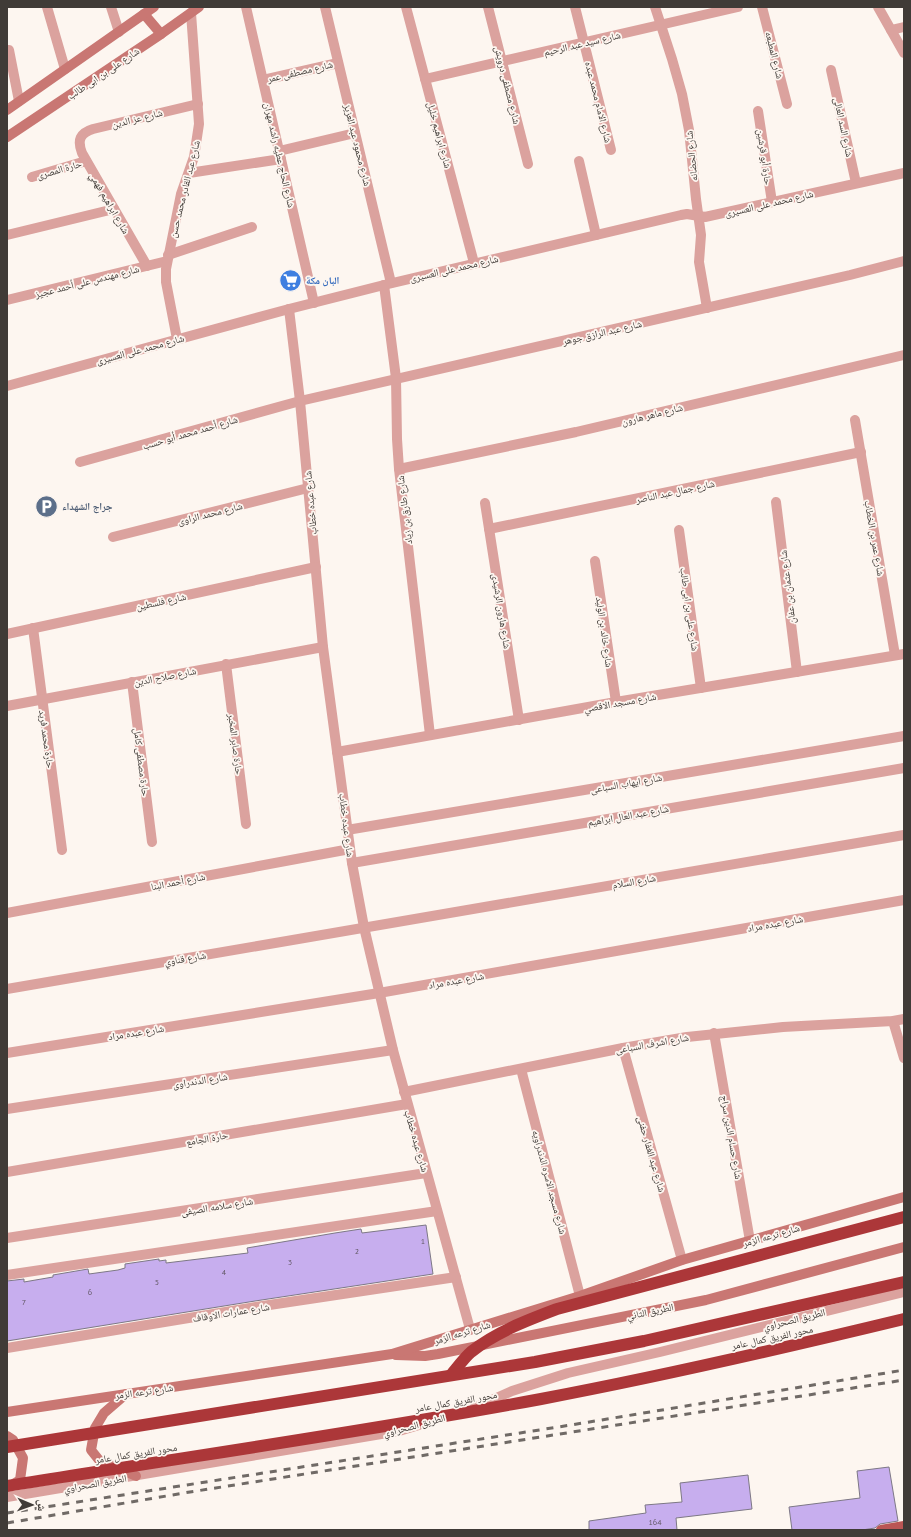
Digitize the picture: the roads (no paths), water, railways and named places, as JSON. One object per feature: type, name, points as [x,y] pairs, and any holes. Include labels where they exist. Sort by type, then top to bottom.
[{"type":"highway","points":[[451,1375],[471,1352],[511,1328],[557,1309],[904,1217]]},
{"type":"highway","points":[[7,1447],[535,1362],[629,1344],[904,1282]]},
{"type":"highway","name":"محور الفريق كمال عامر","points":[[7,1487],[541,1399],[651,1377],[904,1319]]},
{"type":"main road","points":[[881,1530],[904,1526]]},
{"type":"street","points":[[47,7],[65,69]]},
{"type":"street","points":[[111,7],[119,32]]},
{"type":"street","points":[[7,110],[154,7]]},
{"type":"street","name":"شارع الحاج عطيه راشد مهران","points":[[246,7],[314,303]]},
{"type":"street","name":"شارع محمود عبد العزيز","points":[[325,7],[355,133],[387,284]]},
{"type":"street","name":"شارع ابراهيم خليل","points":[[406,7],[474,263]]},
{"type":"street","name":"شارع مصطفى درويش","points":[[488,7],[528,164]]},
{"type":"street","name":"شارع الامام محمد عبده","points":[[575,7],[611,150]]},
{"type":"street","name":"شارع الحضانه","points":[[655,7],[682,94],[689,130],[702,241],[699,262],[707,308]]},
{"type":"street","name":"شارع سيد عبد الرحيم","points":[[425,80],[738,7]]},
{"type":"street","name":"شارع المطبعه","points":[[762,7],[787,104]]},
{"type":"street","points":[[878,7],[904,53]]},
{"type":"street","name":"شارع على بن ابى طالب","points":[[7,137],[195,10]]},
{"type":"street","name":"شارع عبد القادر محمد حسن","points":[[177,339],[166,282],[168,258],[181,194],[189,172],[197,140],[199,124],[195,10]]},
{"type":"street","points":[[144,14],[161,34]]},
{"type":"street","points":[[891,30],[904,27]]},
{"type":"street","points":[[9,50],[19,101]]},
{"type":"street","name":"شارع مصطفى عمر","points":[[263,80],[338,63]]},
{"type":"street","name":"شارع السد العالى","points":[[831,70],[856,183]]},
{"type":"street","name":"شارع عز الدين","points":[[80,138],[85,131],[198,104]]},
{"type":"street","name":"حارة أبو قرشين","points":[[758,111],[772,202]]},
{"type":"street","points":[[189,172],[280,155],[355,133]]},
{"type":"street","name":"شارع ابراهيم فهمي","points":[[80,138],[78,146],[147,266]]},
{"type":"street","name":"حارة المصرى","points":[[32,177],[86,161]]},
{"type":"street","points":[[579,161],[596,235]]},
{"type":"street","name":"شارع محمد على العسيرى","points":[[7,386],[288,309],[474,263],[681,215],[693,215],[699,217],[710,216],[904,173]]},
{"type":"street","points":[[7,235],[114,209]]},
{"type":"street","name":"شارع مهندس على أحمد عجيز","points":[[7,300],[147,266],[252,227]]},
{"type":"street","name":"شارع عبد الرازق جوهر","points":[[300,401],[850,275],[904,261]]},
{"type":"street","name":"شارع طارق بن زياد","points":[[387,284],[396,378],[396,439],[430,735]]},
{"type":"street","name":"شارع عبده خطاب","points":[[288,309],[300,401],[323,647],[352,863],[364,927],[393,1050],[470,1329]]},
{"type":"street","name":"شارع ماهر هارون","points":[[399,469],[576,432],[904,355]]},
{"type":"street","name":"شارع أحمد محمد أبو حسب","points":[[80,462],[300,401]]},
{"type":"street","name":"شارع عمر بن الخطاب","points":[[855,420],[900,654]]},
{"type":"street","name":"شارع جمال عبد الناصر","points":[[489,529],[861,452]]},
{"type":"street","name":"شارع محمد الراوى","points":[[113,537],[308,488]]},
{"type":"street","name":"شارع عثمان بن عفان","points":[[776,502],[797,672]]},
{"type":"street","name":"شارع هارون الرشيدى","points":[[485,503],[519,720]]},
{"type":"street","name":"شارع على بن ابى طالب","points":[[679,530],[701,688]]},
{"type":"street","name":"شارع خالد بن الوليد","points":[[595,561],[616,702]]},
{"type":"street","name":"شارع فلسطين","points":[[7,634],[316,567]]},
{"type":"street","name":"حارة محمد فريد","points":[[33,628],[41,699],[62,850]]},
{"type":"street","name":"شارع صلاح الدين","points":[[7,706],[323,647]]},
{"type":"street","name":"شارع مسجد الاقصي","points":[[337,752],[616,702],[900,654]]},
{"type":"street","name":"حارة صابر المخبر","points":[[226,664],[246,824]]},
{"type":"street","name":"حارة مصطفى كامل","points":[[132,682],[152,842]]},
{"type":"street","name":"شارع ايهاب السباعى","points":[[347,830],[904,736]]},
{"type":"street","name":"شارع عبد العال ابراهيم","points":[[352,863],[904,768]]},
{"type":"street","name":"شارع السلام","points":[[364,927],[904,835]]},
{"type":"street","name":"شارع أحمد البنا","points":[[7,913],[350,849]]},
{"type":"street","name":"شارع عبده مراد","points":[[7,1053],[379,993],[904,900]]},
{"type":"street","name":"شارع قناوي","points":[[7,989],[364,927]]},
{"type":"street","name":"شارع اشرف السباعى","points":[[404,1092],[623,1048],[714,1033],[904,1019]]},
{"type":"street","points":[[893,1021],[904,1058]]},
{"type":"street","name":"شارع حسام الدين سراج","points":[[714,1033],[750,1242]]},
{"type":"street","name":"شارع عبد الغفار حفنى","points":[[623,1048],[682,1260]]},
{"type":"street","name":"شارع الدندراوى","points":[[7,1109],[393,1050]]},
{"type":"street","name":"شارع مسجد الاسره الدندراويه","points":[[521,1069],[580,1296]]},
{"type":"street","name":"حارة الجامع","points":[[7,1172],[407,1104]]},
{"type":"street","name":"شارع سلامه الصيفى","points":[[7,1238],[426,1173]]},
{"type":"street","name":"شارع ترعه الزمر","points":[[7,1412],[392,1354],[580,1296],[682,1260],[750,1242],[904,1197]]},
{"type":"street","points":[[7,1275],[437,1211]]},
{"type":"street","name":"الطريق الثاني","points":[[392,1354],[419,1356],[438,1354],[706,1300],[904,1247]]},
{"type":"street","name":"شارع عمارات الاوقاف","points":[[7,1348],[248,1308],[456,1278]]},
{"type":"street","name":"الطريق الصحراوي","points":[[7,1497],[399,1431],[472,1409],[512,1392],[563,1374],[660,1352],[904,1292]]},
{"type":"street","points":[[126,1394],[104,1413],[95,1428],[91,1450],[99,1460],[136,1476]]},
{"type":"street","points":[[7,1436],[13,1440],[23,1458],[20,1480],[7,1487]]},
{"type":"railway","points":[[7,1513],[571,1425],[904,1370]]},
{"type":"railway","points":[[7,1523],[190,1492],[904,1380]]},
{"type":"place","name":"البان مكة","points":[[291,280]]},
{"type":"place","name":"جراج الشهداء","points":[[47,506]]}]
